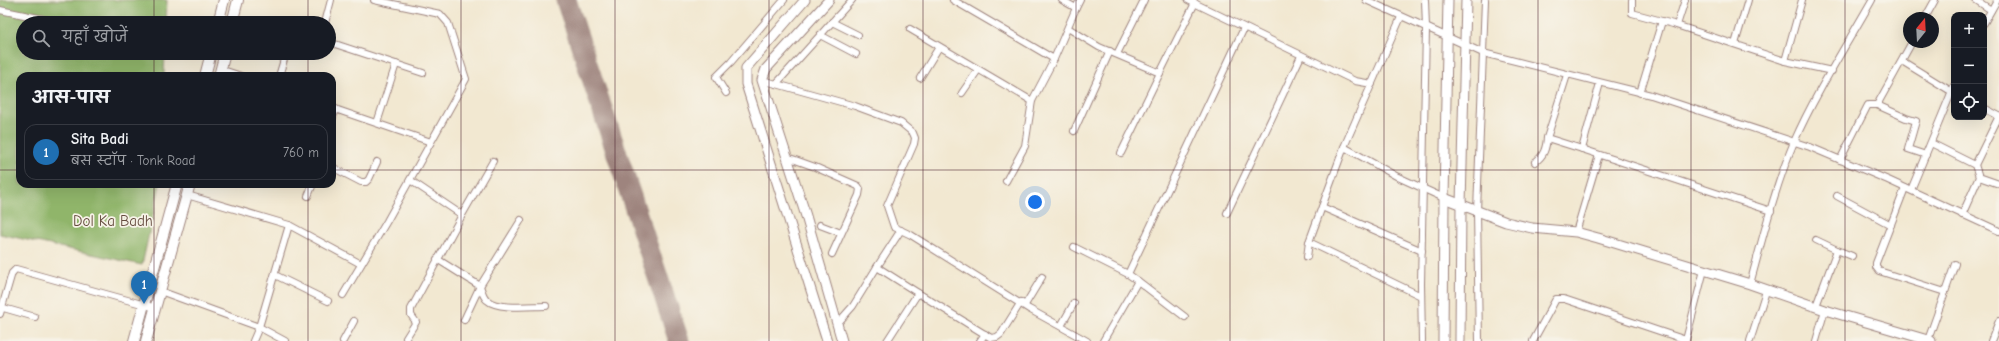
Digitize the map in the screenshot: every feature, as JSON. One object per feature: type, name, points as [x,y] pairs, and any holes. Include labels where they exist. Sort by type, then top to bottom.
[{"type":"main road","points":[[220,16],[224,0]]},
{"type":"main road","points":[[234,16],[238,0]]},
{"type":"main road","points":[[206,72],[209,60]]},
{"type":"main road","points":[[220,72],[223,60]]},
{"type":"main road","points":[[134,341],[176,188]]},
{"type":"main road","points":[[146,341],[189,188]]},
{"type":"street","points":[[327,16],[330,0]]},
{"type":"street","points":[[343,295],[410,180],[466,79],[448,23],[440,14],[374,0]]},
{"type":"street","points":[[726,93],[716,77],[731,62],[784,0]]},
{"type":"street","points":[[805,0],[746,68],[746,84],[827,341]]},
{"type":"street","points":[[829,0],[766,69],[762,80],[806,216],[842,341]]},
{"type":"street","points":[[776,84],[852,0]]},
{"type":"street","points":[[953,0],[1054,58]]},
{"type":"street","points":[[1062,0],[1076,8]]},
{"type":"street","points":[[1006,181],[1025,146],[1032,101],[1054,58],[1080,0]]},
{"type":"street","points":[[1117,54],[1125,42],[1144,0]]},
{"type":"street","points":[[1188,0],[1355,81],[1372,84]]},
{"type":"street","points":[[1366,0],[1483,53],[1640,93],[1794,142],[1908,189],[1999,231]]},
{"type":"street","points":[[1422,341],[1421,296],[1426,28],[1425,0]]},
{"type":"street","points":[[1443,341],[1448,0]]},
{"type":"street","points":[[1460,341],[1461,205],[1466,0]]},
{"type":"street","points":[[1479,341],[1477,211],[1485,0]]},
{"type":"street","points":[[1632,0],[1632,13],[1677,25],[1785,61],[1832,71]]},
{"type":"street","points":[[1677,25],[1685,0]]},
{"type":"street","points":[[1735,44],[1748,0]]},
{"type":"street","points":[[1785,61],[1802,0]]},
{"type":"street","points":[[1750,284],[1771,211],[1794,142],[1872,0]]},
{"type":"street","points":[[1928,12],[1935,0]]},
{"type":"street","points":[[1976,0],[1992,10]]},
{"type":"street","points":[[1987,18],[1997,0]]},
{"type":"street","points":[[1121,153],[1195,3]]},
{"type":"street","points":[[0,10],[29,16]]},
{"type":"street","points":[[1307,257],[1309,242],[1344,147],[1402,17]]},
{"type":"street","points":[[1640,93],[1662,21]]},
{"type":"street","points":[[832,22],[858,34]]},
{"type":"street","points":[[1068,28],[1110,52],[1160,73]]},
{"type":"street","points":[[1128,274],[1244,28]]},
{"type":"street","points":[[910,29],[1032,101]]},
{"type":"street","points":[[820,35],[856,54]]},
{"type":"street","points":[[336,44],[424,73]]},
{"type":"street","points":[[920,78],[939,47]]},
{"type":"street","points":[[1877,105],[1909,48]]},
{"type":"street","points":[[1074,131],[1110,52]]},
{"type":"street","points":[[1227,213],[1301,56]]},
{"type":"street","points":[[280,72],[284,60]]},
{"type":"street","points":[[1902,61],[1951,89]]},
{"type":"street","points":[[377,123],[396,64]]},
{"type":"street","points":[[962,93],[978,70]]},
{"type":"street","points":[[1535,162],[1544,152],[1567,75]]},
{"type":"street","points":[[746,84],[762,80],[855,106],[901,123],[910,128],[915,138],[914,144],[887,206],[894,227],[1087,341]]},
{"type":"street","points":[[1582,148],[1600,83]]},
{"type":"street","points":[[1945,292],[1879,271],[1876,267],[1876,263],[1891,225],[1926,156],[1951,95]]},
{"type":"street","points":[[1840,160],[1868,105],[1877,105],[1916,121],[1908,149],[1926,156]]},
{"type":"street","points":[[336,109],[431,142]]},
{"type":"street","points":[[1962,215],[1979,177],[1975,165],[1999,116],[1987,110]]},
{"type":"street","points":[[1547,138],[1582,148],[1599,155],[1771,211]]},
{"type":"street","points":[[1931,143],[1975,165]]},
{"type":"street","points":[[1344,147],[1398,177],[1444,198],[1506,222],[1532,228],[1576,232],[1750,284],[1766,291],[1825,310],[1929,340],[1955,264]]},
{"type":"street","points":[[1576,232],[1599,155]]},
{"type":"street","points":[[787,158],[815,167],[858,186],[860,190],[832,254]]},
{"type":"street","points":[[408,340],[416,322],[411,315],[411,309],[437,259],[493,161]]},
{"type":"street","points":[[336,169],[361,182],[366,182],[369,179],[376,162]]},
{"type":"street","points":[[1979,177],[1999,184]]},
{"type":"street","points":[[410,180],[462,215]]},
{"type":"street","points":[[308,196],[311,188]]},
{"type":"street","points":[[187,195],[289,225],[361,264]]},
{"type":"street","points":[[1837,196],[1891,225]]},
{"type":"street","points":[[1322,207],[1422,250]]},
{"type":"street","points":[[464,320],[480,286],[521,220]]},
{"type":"street","points":[[253,341],[259,327],[289,225]]},
{"type":"street","points":[[820,225],[841,233]]},
{"type":"street","points":[[837,324],[853,306],[901,230]]},
{"type":"street","points":[[1816,240],[1852,256]]},
{"type":"street","points":[[1309,242],[1421,296]]},
{"type":"street","points":[[1074,247],[1128,274],[1185,317]]},
{"type":"street","points":[[1816,306],[1837,250]]},
{"type":"street","points":[[437,259],[480,286],[484,297],[488,302],[496,306],[546,306]]},
{"type":"street","points":[[877,267],[984,334],[991,338],[997,338],[1003,341]]},
{"type":"street","points":[[0,314],[12,273],[16,269],[156,308]]},
{"type":"street","points":[[1533,341],[1556,299],[1564,299],[1686,340],[1704,270]]},
{"type":"street","points":[[275,275],[328,301]]},
{"type":"street","points":[[997,338],[1042,277]]},
{"type":"street","points":[[1103,341],[1138,281]]},
{"type":"street","points":[[160,291],[259,327],[285,341]]},
{"type":"street","points":[[1750,341],[1766,291]]},
{"type":"street","points":[[887,341],[918,294]]},
{"type":"street","points":[[1061,326],[1074,303]]},
{"type":"street","points":[[1,308],[35,317]]},
{"type":"street","points":[[1816,341],[1825,310]]},
{"type":"street","points":[[343,341],[354,321]]},
{"type":"street","points":[[1991,341],[1999,321]]},
{"type":"street","points":[[980,341],[984,334]]},
{"type":"green space","name":"Dol Ka Badh","points":[[0,0],[167,0],[166,16],[16,16],[16,60],[165,60],[164,72],[16,72],[16,188],[159,188],[142,265],[0,234]]},
{"type":"taxiway","points":[[566,0],[679,341]]},
{"type":"place","name":"Sita Badi","points":[[144,304]]}]
